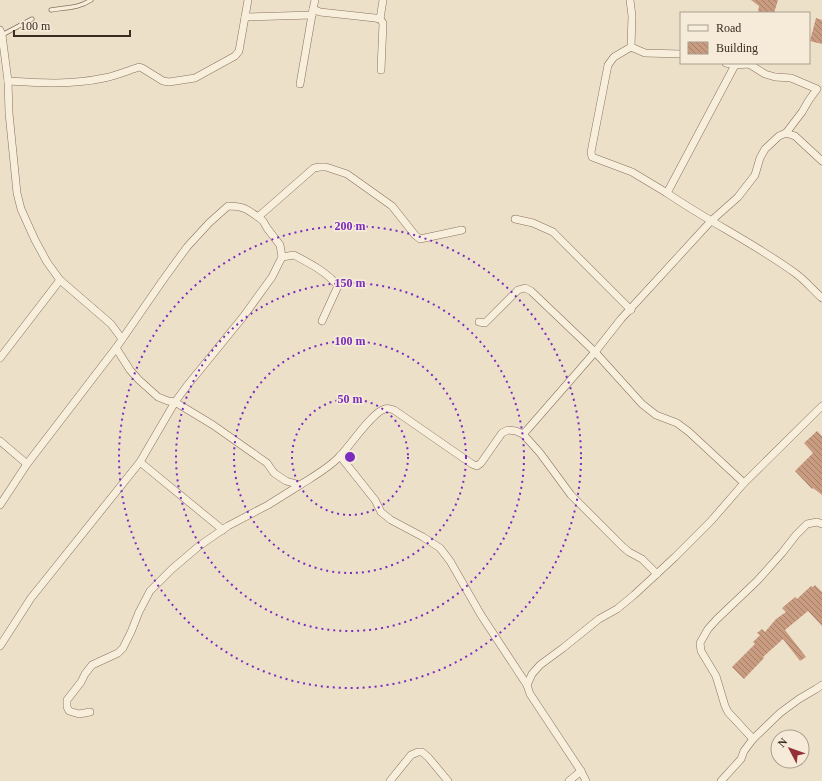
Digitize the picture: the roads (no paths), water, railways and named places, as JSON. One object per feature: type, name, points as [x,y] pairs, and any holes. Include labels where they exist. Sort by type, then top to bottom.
[{"type":"street","points":[[5,76],[47,83],[74,83],[105,78],[139,67],[163,81],[169,82],[195,78],[239,52],[248,0]]},
{"type":"street","points":[[300,84],[315,0]]},
{"type":"street","points":[[380,20],[383,0]]},
{"type":"street","points":[[630,0],[632,16],[631,47]]},
{"type":"street","points":[[246,17],[320,12],[375,18],[383,23],[381,70]]},
{"type":"street","points":[[1,33],[12,151],[17,193],[21,209],[47,262],[60,280],[111,324],[122,339]]},
{"type":"street","points":[[631,47],[645,53],[680,54]]},
{"type":"street","points":[[631,47],[614,57],[608,65],[591,152],[592,157],[632,172],[733,233],[797,274],[822,298]]},
{"type":"street","points":[[730,64],[749,64],[765,74],[775,77],[791,78],[820,88],[809,100],[786,134]]},
{"type":"street","points":[[667,194],[735,65]]},
{"type":"street","points":[[523,434],[595,352],[621,319],[631,310],[712,221],[738,196],[755,175],[760,158],[765,149],[779,136],[786,134],[795,136],[822,161]]},
{"type":"street","points":[[258,217],[314,168],[326,167],[348,174],[392,206],[415,235],[420,239],[462,230]]},
{"type":"street","points":[[0,505],[27,464],[116,348],[187,247],[209,223],[228,206],[238,206],[249,210],[263,221],[280,245],[294,255],[316,267],[334,281],[338,286],[322,321]]},
{"type":"street","points":[[515,219],[533,223],[552,232],[631,310]]},
{"type":"street","points":[[0,646],[31,598],[140,462],[175,402],[256,300],[272,277],[282,257],[280,245]]},
{"type":"street","points":[[282,257],[294,255]]},
{"type":"street","points":[[0,358],[60,280]]},
{"type":"street","points":[[479,322],[485,323],[518,290],[525,288],[532,291],[595,352],[642,404],[656,414],[677,423],[689,432],[744,483]]},
{"type":"street","points":[[116,348],[130,370],[158,397],[175,402],[214,425],[267,463],[274,473],[286,481],[300,485]]},
{"type":"street","points":[[527,685],[532,674],[540,665],[599,619],[617,609],[657,574],[711,522],[744,483],[822,406]]},
{"type":"street","points":[[90,712],[79,714],[69,711],[67,707],[67,700],[92,665],[118,653],[123,648],[150,591],[172,569],[199,546],[222,530],[268,505],[324,470],[340,456],[378,412],[386,408],[394,410],[476,466],[481,463],[502,434],[508,430],[523,434],[540,453],[571,495],[623,547],[642,559],[657,574]]},
{"type":"street","points":[[0,441],[27,464]]},
{"type":"street","points":[[340,456],[375,500],[381,512],[391,520],[440,548],[450,561],[481,615],[527,685],[530,694],[581,771],[586,781]]},
{"type":"street","points":[[140,462],[222,530]]},
{"type":"street","points":[[753,739],[728,712],[716,676],[701,651],[700,643],[708,629],[757,581],[807,524],[817,522],[822,524]]},
{"type":"street","points":[[721,781],[741,759],[744,751],[753,739],[780,713],[798,699],[822,685]]},
{"type":"street","points":[[390,781],[411,755],[418,752],[422,752],[428,757],[448,781]]},
{"type":"street","points":[[569,781],[581,771]]},
{"type":"lane","points":[[51,10],[78,7],[91,0]]},
{"type":"lane","points":[[1,33],[32,19]]}]
